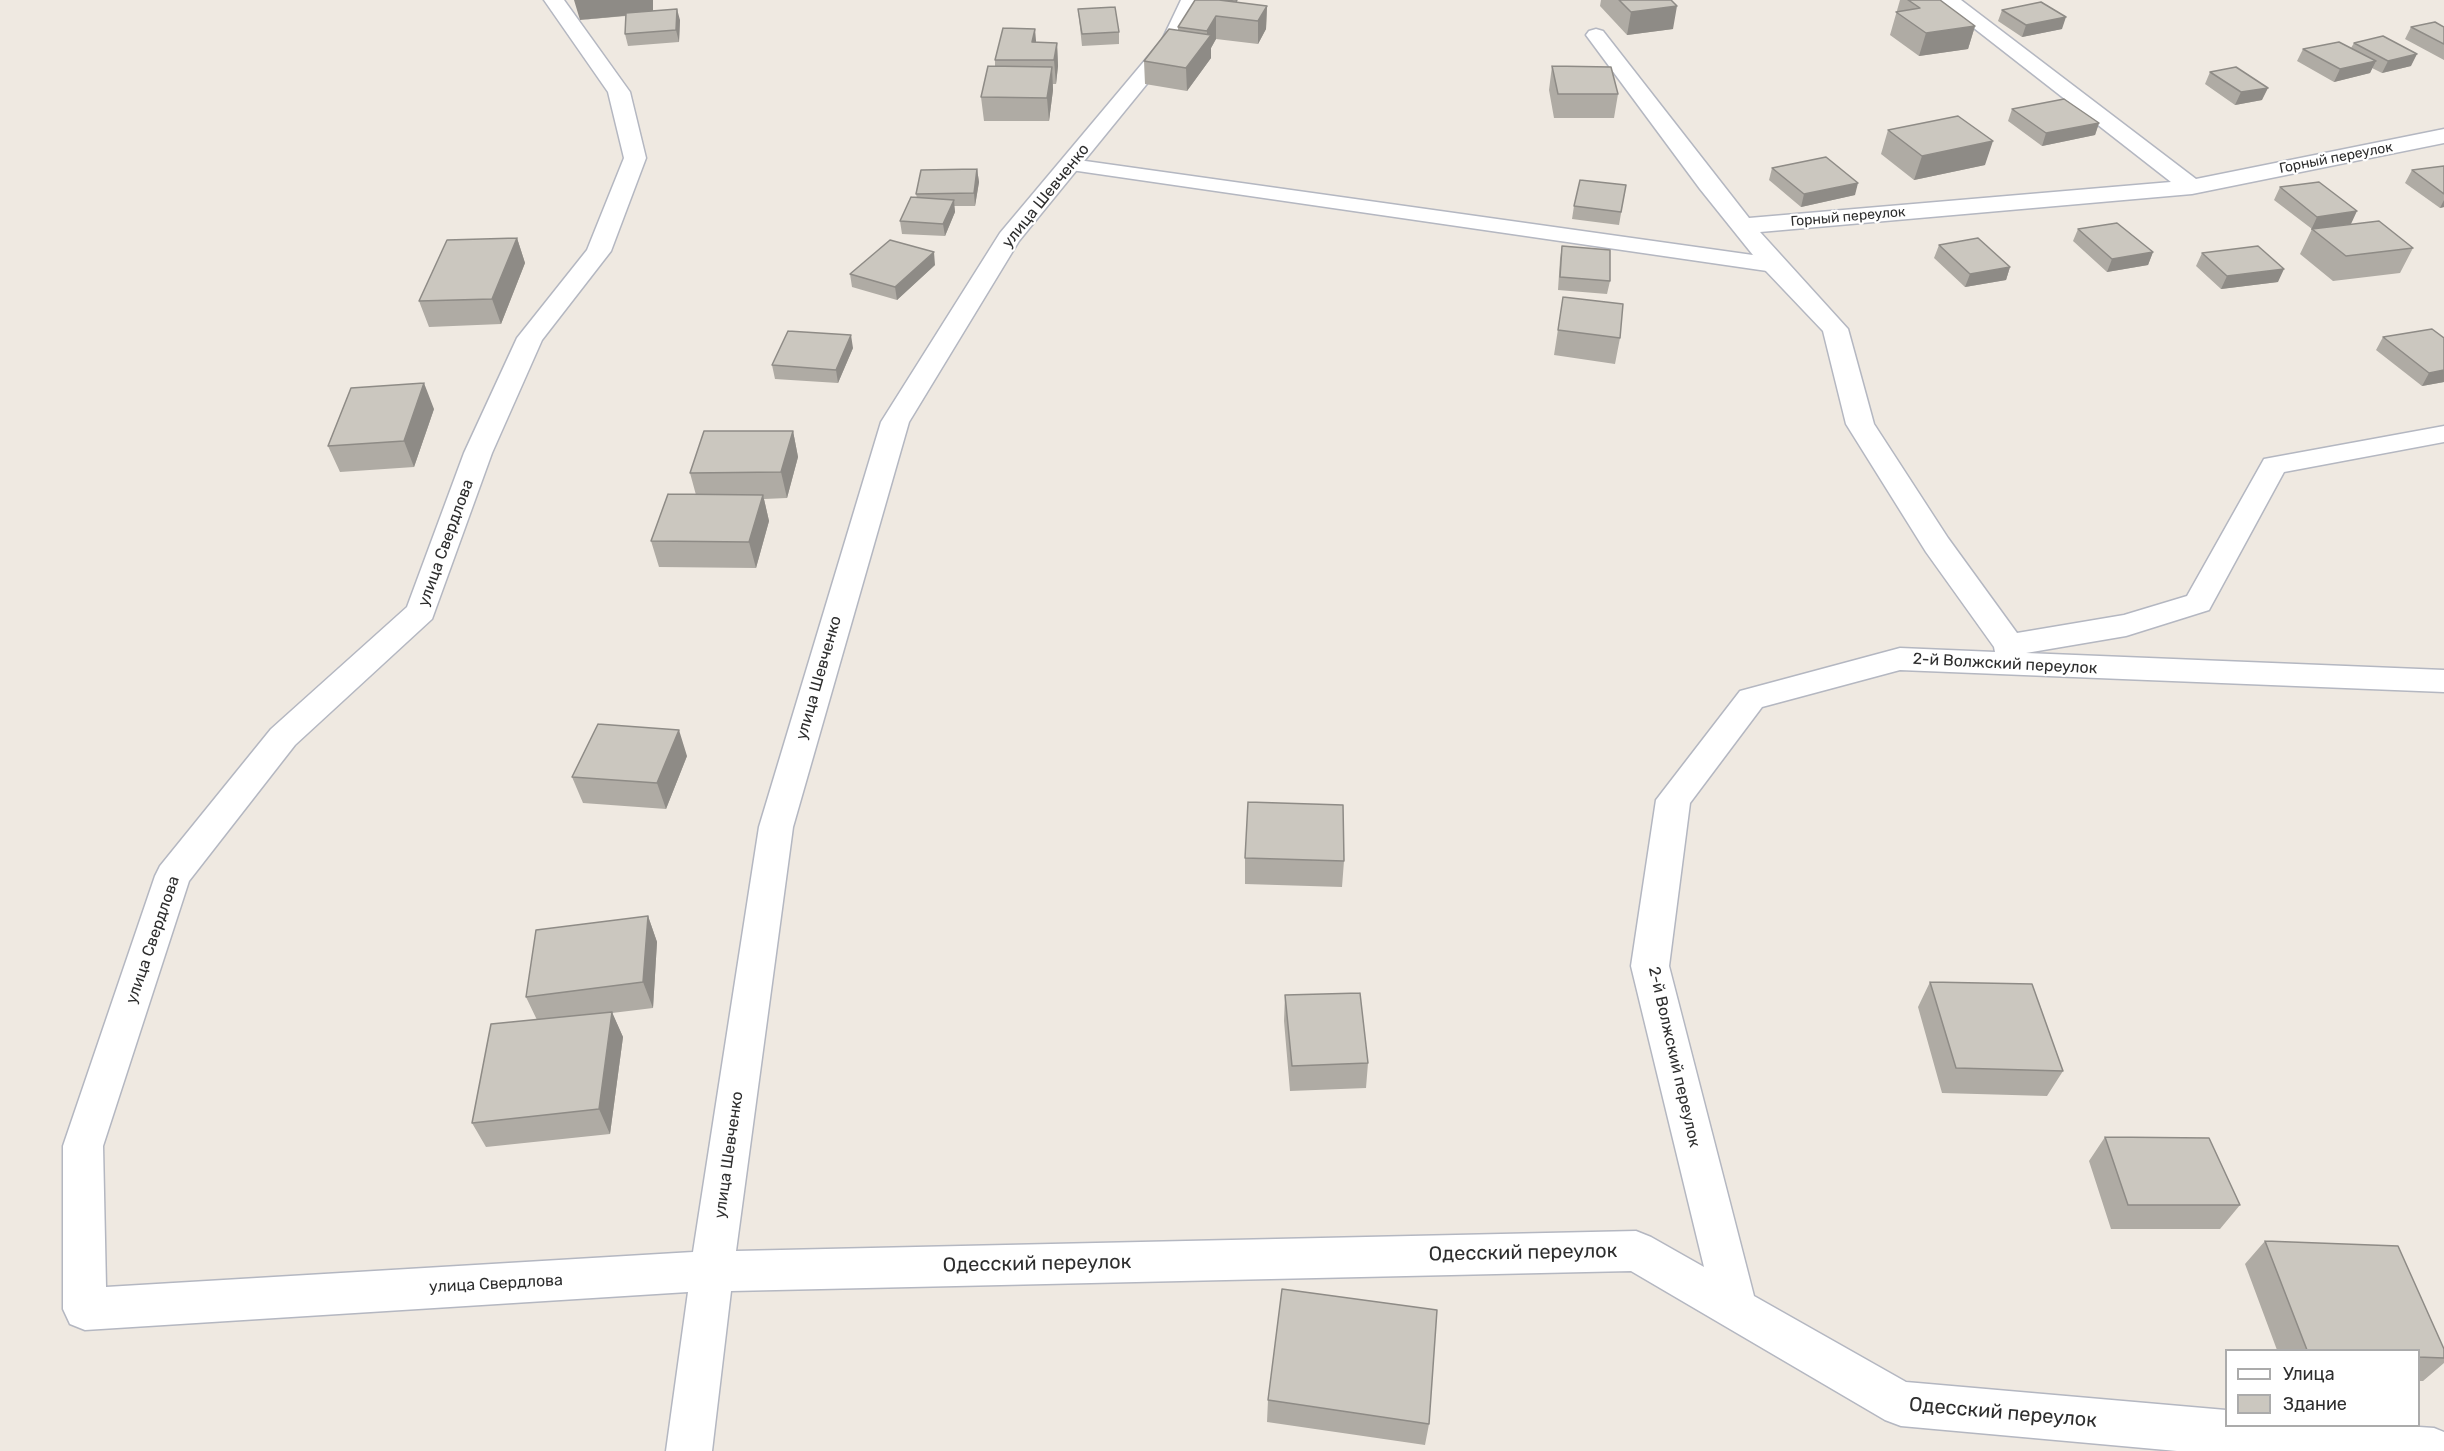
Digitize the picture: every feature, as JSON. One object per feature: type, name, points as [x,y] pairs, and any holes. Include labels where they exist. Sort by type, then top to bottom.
[{"type":"street","name":"улица Свердлова","points":[[554,0],[619,92],[635,158],[598,251],[530,338],[478,453],[421,612],[283,737],[172,876],[83,1146],[85,1309],[712,1271]]},
{"type":"street","name":"улица Шевченко","points":[[689,1451],[712,1271],[776,826],[895,422],[1008,238],[1171,42],[1191,0]]},
{"type":"street","points":[[1948,0],[2192,187]]},
{"type":"street","points":[[1596,34],[1708,184],[1745,226],[1774,265],[1835,328],[1860,424],[2011,655],[2126,625],[2198,603],[2274,465],[2444,434]]},
{"type":"street","name":"Горный переулок","points":[[1745,226],[2192,187],[2444,136]]},
{"type":"street","name":"2-й Волжский переулок","points":[[1736,1309],[1650,966],[1673,800],[1751,699],[1900,659],[2011,655],[2444,681]]},
{"type":"street","name":"Одесский переулок","points":[[712,1271],[1636,1251],[1901,1404],[2434,1451]]},
{"type":"lane","points":[[1071,165],[1774,265]]},
{"type":"building","points":[[1195,0],[1219,0],[1267,6],[1258,21],[1216,16],[1207,31],[1178,27]]},
{"type":"building","points":[[1619,0],[1671,0],[1677,6],[1631,12]]},
{"type":"building","points":[[1908,0],[1940,0],[1975,26],[1926,33],[1896,12],[1920,8]]},
{"type":"building","points":[[2041,2],[2066,17],[2026,25],[2002,10]]},
{"type":"building","points":[[1115,7],[1119,32],[1082,34],[1078,9]]},
{"type":"building","points":[[677,9],[676,30],[625,34],[626,13]]},
{"type":"building","points":[[2435,22],[2444,27],[2444,44],[2411,27]]},
{"type":"building","points":[[1003,28],[1035,29],[1032,42],[1057,43],[1054,60],[995,60]]},
{"type":"building","points":[[1169,29],[1211,35],[1186,68],[1144,61]]},
{"type":"building","points":[[2383,36],[2417,54],[2388,61],[2354,43]]},
{"type":"building","points":[[2339,42],[2376,61],[2340,69],[2303,49]]},
{"type":"building","points":[[988,66],[1052,67],[1047,98],[981,97]]},
{"type":"building","points":[[1552,66],[1611,67],[1618,94],[1558,94]]},
{"type":"building","points":[[2236,67],[2268,88],[2241,92],[2210,72]]},
{"type":"building","points":[[2064,99],[2099,123],[2046,133],[2012,109]]},
{"type":"building","points":[[1958,116],[1993,141],[1922,156],[1888,130]]},
{"type":"building","points":[[1826,157],[1858,183],[1804,194],[1772,168]]},
{"type":"building","points":[[2444,166],[2444,194],[2412,170]]},
{"type":"building","points":[[977,169],[974,193],[916,194],[921,170]]},
{"type":"building","points":[[1580,180],[1626,185],[1621,212],[1574,206]]},
{"type":"building","points":[[2319,182],[2357,211],[2317,217],[2280,187]]},
{"type":"building","points":[[911,197],[954,200],[943,224],[900,221]]},
{"type":"building","points":[[2379,221],[2413,248],[2346,256],[2312,229]]},
{"type":"building","points":[[2117,223],[2153,252],[2112,259],[2078,229]]},
{"type":"building","points":[[517,238],[492,299],[419,301],[447,240]]},
{"type":"building","points":[[1978,238],[2010,267],[1970,274],[1939,245]]},
{"type":"building","points":[[890,240],[934,252],[895,287],[850,274]]},
{"type":"building","points":[[1562,246],[1610,250],[1610,281],[1560,277]]},
{"type":"building","points":[[2258,246],[2284,269],[2227,276],[2202,253]]},
{"type":"building","points":[[1563,297],[1623,304],[1620,338],[1558,330]]},
{"type":"building","points":[[2432,329],[2444,338],[2444,370],[2429,373],[2383,337]]},
{"type":"building","points":[[788,331],[851,335],[836,370],[772,365]]},
{"type":"building","points":[[424,383],[404,441],[328,446],[351,388]]},
{"type":"building","points":[[704,431],[793,431],[781,472],[690,473]]},
{"type":"building","points":[[668,494],[763,495],[749,542],[651,541]]},
{"type":"building","points":[[598,724],[679,730],[657,783],[572,777]]},
{"type":"building","points":[[1248,802],[1343,805],[1344,861],[1245,858]]},
{"type":"building","points":[[648,916],[643,982],[526,997],[536,930]]},
{"type":"building","points":[[1930,982],[2032,984],[2063,1071],[1956,1068]]},
{"type":"building","points":[[1360,993],[1368,1063],[1292,1066],[1285,995]]},
{"type":"building","points":[[612,1012],[599,1109],[472,1123],[491,1024]]},
{"type":"building","points":[[2105,1137],[2209,1138],[2240,1205],[2128,1205]]},
{"type":"building","points":[[2265,1241],[2398,1246],[2444,1349],[2444,1358],[2420,1357],[2420,1349],[2307,1349]]},
{"type":"building","points":[[1282,1289],[1437,1310],[1429,1424],[1268,1400]]}]
